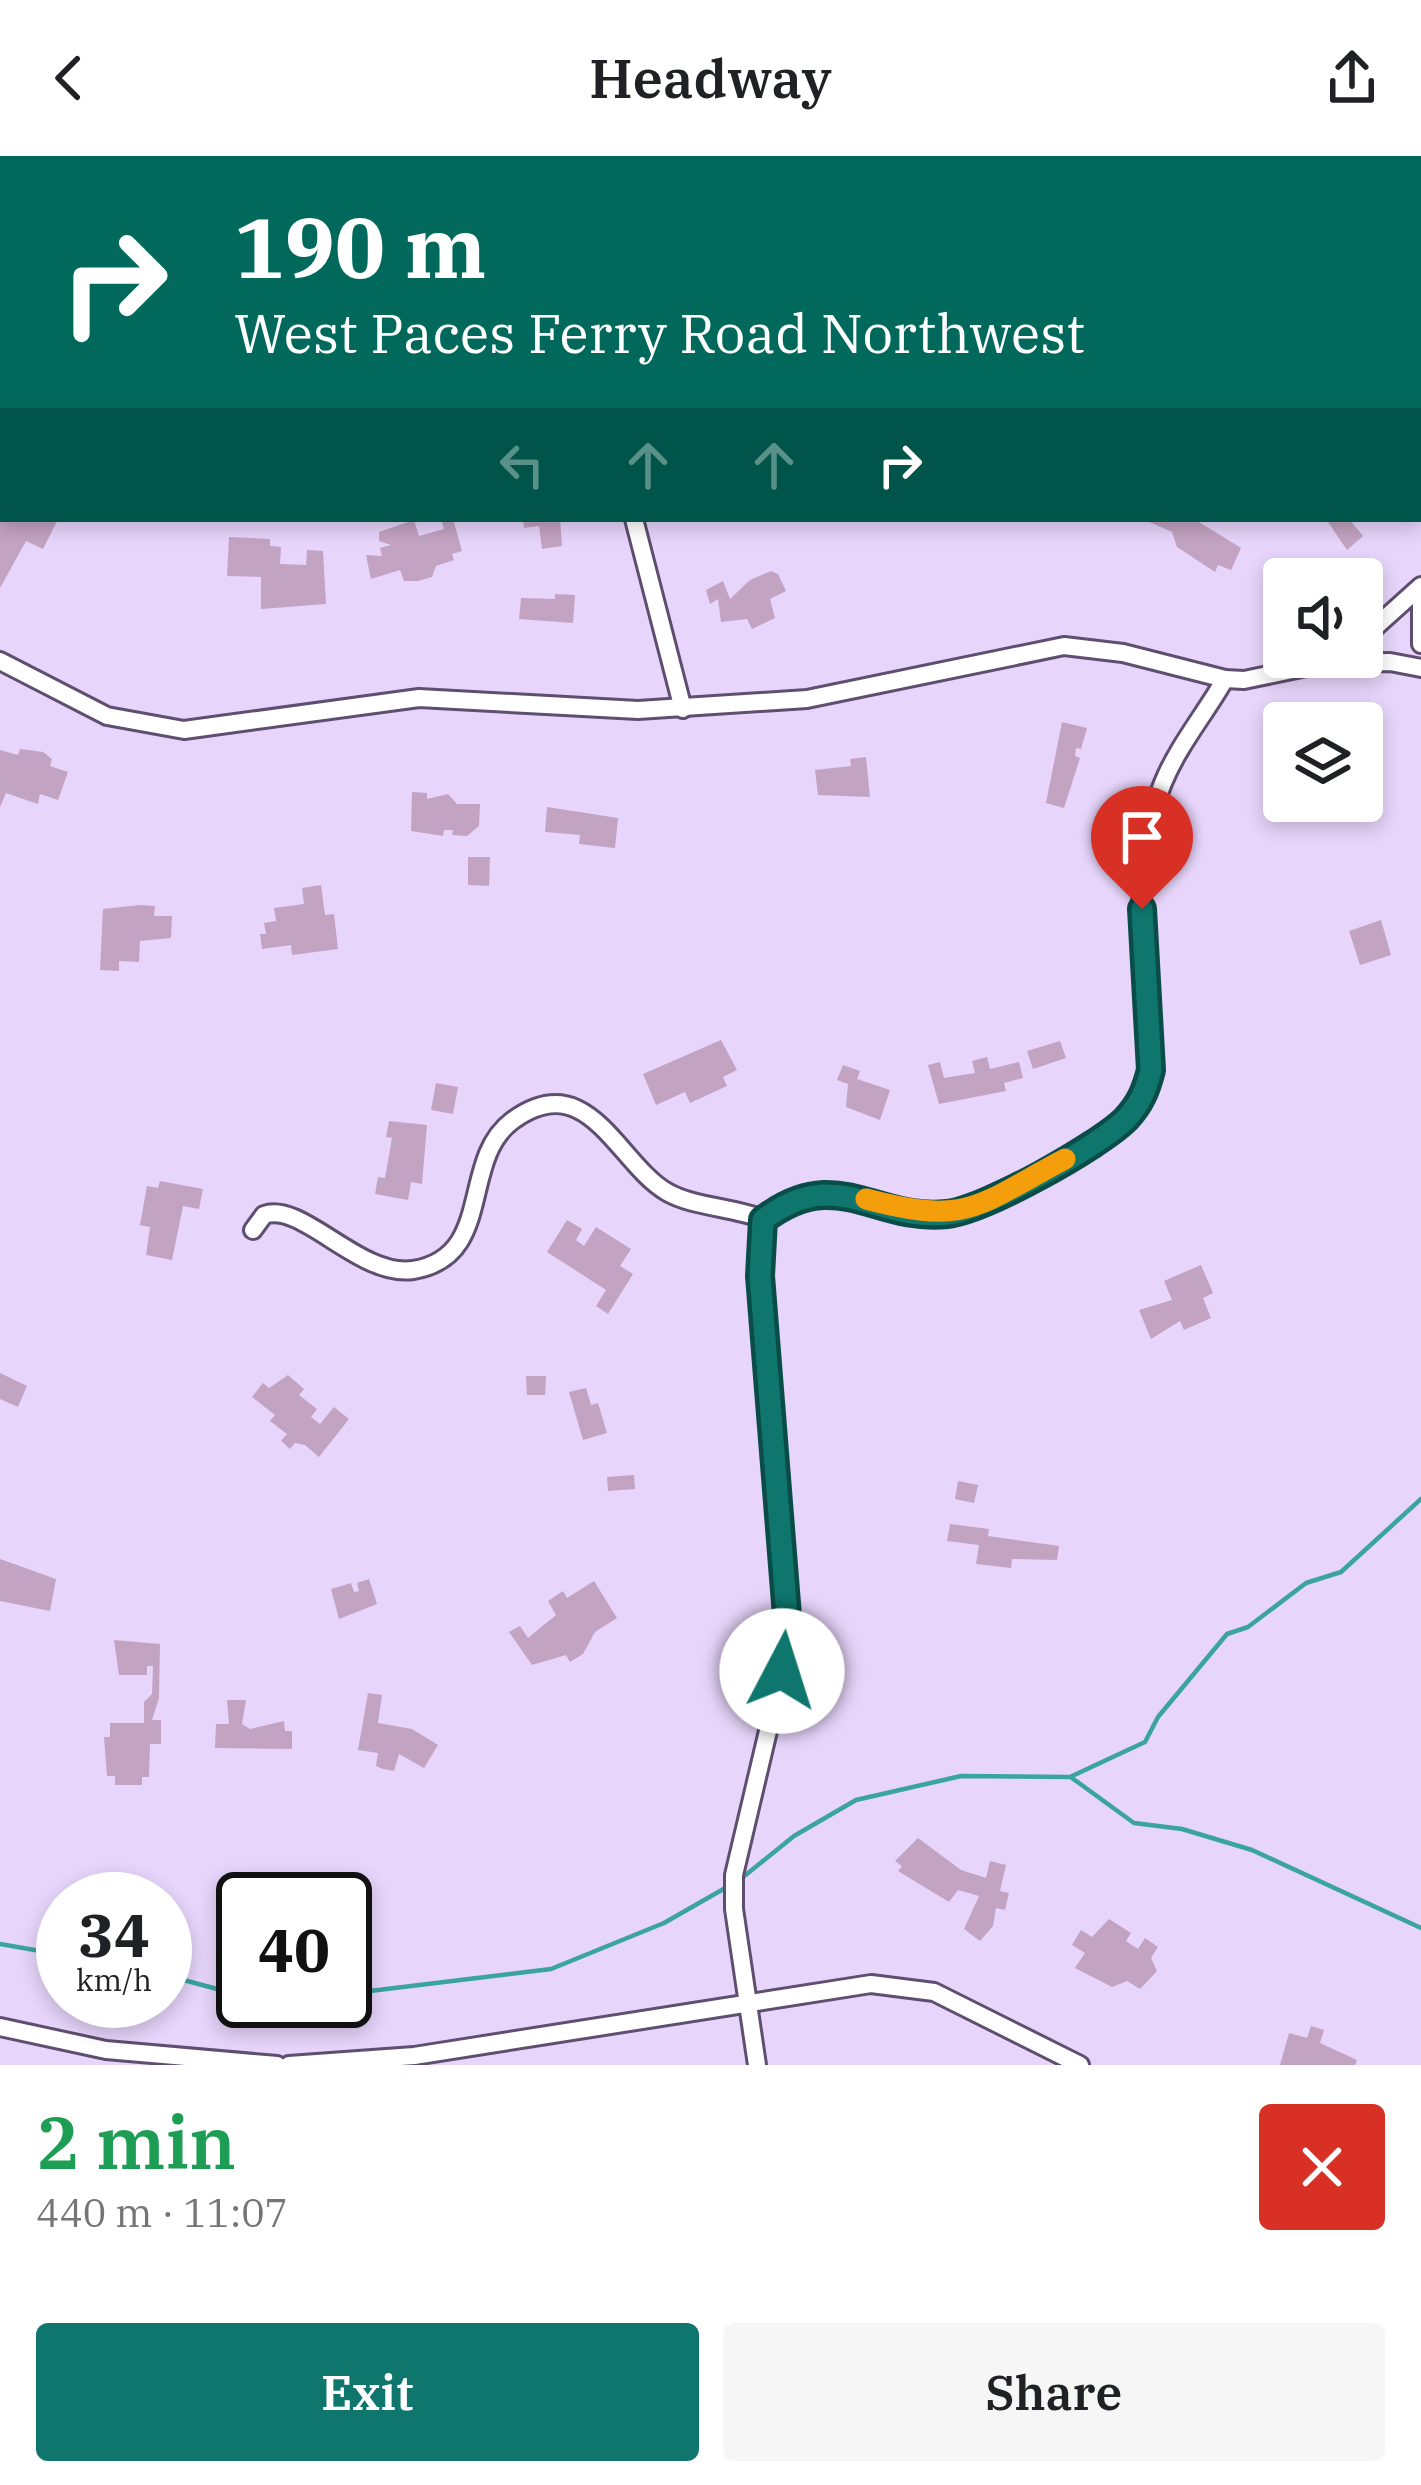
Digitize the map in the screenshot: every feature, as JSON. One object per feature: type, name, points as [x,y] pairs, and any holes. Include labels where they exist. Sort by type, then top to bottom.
[{"type":"street","points":[[635,522],[682,709]]},
{"type":"street","points":[[1383,620],[1421,586]]},
{"type":"street","points":[[1421,602],[1421,644]]},
{"type":"street","points":[[0,661],[107,716],[184,730],[418,698],[682,709],[856,692],[1064,646],[1123,653],[1225,679],[1263,672]]},
{"type":"street","points":[[1383,662],[1421,668]]},
{"type":"street","points":[[763,1220],[792,1200],[825,1192],[925,1214],[961,1212],[1092,1146],[1130,1115],[1144,1094],[1151,1070],[1142,909],[1153,814],[1179,752],[1225,679]]},
{"type":"street","points":[[253,1230],[264,1215],[282,1212],[371,1265],[417,1270],[446,1257],[471,1225],[483,1162],[494,1139],[518,1117],[550,1107],[575,1109],[600,1121],[647,1177],[668,1193],[763,1220]]},
{"type":"street","points":[[757,2065],[734,1875],[781,1676],[787,1616],[760,1276],[763,1220]]},
{"type":"street","points":[[289,2065],[414,2056],[746,2000],[871,1984],[934,1992],[1080,2065]]},
{"type":"street","points":[[0,2027],[162,2061],[277,2065]]},
{"type":"building","points":[[0,522],[56,522],[43,549],[26,541],[0,588]]},
{"type":"building","points":[[408,522],[415,522],[419,536],[444,529],[442,522],[454,522],[462,551],[452,554],[454,560],[436,566],[432,577],[404,581],[400,570],[371,579],[366,555],[382,556],[380,548],[391,545],[379,541],[379,532]]},
{"type":"building","points":[[523,522],[560,522],[562,546],[542,549],[539,526],[524,528]]},
{"type":"building","points":[[1150,522],[1199,522],[1241,548],[1231,570],[1218,565],[1215,572],[1177,547],[1172,532]]},
{"type":"building","points":[[1328,522],[1351,522],[1363,536],[1347,550]]},
{"type":"building","points":[[229,537],[270,539],[270,546],[281,547],[280,564],[306,565],[307,550],[323,551],[326,604],[261,609],[261,577],[227,576]]},
{"type":"building","points":[[771,571],[778,574],[786,591],[770,599],[775,618],[752,629],[747,619],[721,622],[718,599],[710,604],[706,590],[723,581],[730,599],[750,580]]},
{"type":"building","points":[[555,594],[575,595],[573,623],[519,619],[521,598],[555,599]]},
{"type":"building","points":[[1062,722],[1087,728],[1081,749],[1076,748],[1075,756],[1080,758],[1064,808],[1046,803]]},
{"type":"building","points":[[20,749],[43,752],[52,759],[50,766],[68,772],[58,800],[40,794],[38,804],[6,793],[0,807],[0,750],[18,755]]},
{"type":"building","points":[[866,757],[870,797],[818,795],[815,770],[851,766],[850,759]]},
{"type":"building","points":[[412,792],[427,793],[427,799],[448,794],[457,804],[480,804],[479,826],[467,836],[452,835],[453,830],[444,830],[443,836],[411,831]]},
{"type":"building","points":[[547,807],[618,818],[615,848],[579,844],[580,835],[545,832]]},
{"type":"building","points":[[468,857],[490,857],[489,886],[468,885]]},
{"type":"building","points":[[321,885],[325,915],[334,914],[338,949],[292,955],[291,945],[262,949],[260,934],[266,934],[264,923],[276,921],[274,908],[304,904],[302,888]]},
{"type":"building","points":[[155,906],[154,916],[172,916],[171,938],[140,941],[139,962],[119,961],[119,971],[100,970],[103,909]]},
{"type":"building","points":[[1381,920],[1391,955],[1360,965],[1349,931]]},
{"type":"building","points":[[721,1040],[737,1070],[723,1077],[727,1086],[690,1103],[685,1092],[656,1105],[643,1074]]},
{"type":"building","points":[[1060,1041],[1066,1058],[1033,1069],[1027,1051]]},
{"type":"building","points":[[987,1057],[990,1069],[1019,1062],[1023,1078],[1004,1083],[1006,1091],[939,1104],[928,1065],[940,1062],[944,1078],[975,1073],[972,1061]]},
{"type":"building","points":[[843,1065],[860,1071],[857,1079],[890,1090],[880,1120],[846,1107],[848,1084],[837,1080]]},
{"type":"building","points":[[436,1083],[458,1087],[453,1114],[431,1110]]},
{"type":"building","points":[[389,1121],[427,1125],[422,1184],[411,1182],[408,1200],[375,1194],[378,1177],[385,1178],[392,1138],[386,1137]]},
{"type":"building","points":[[160,1181],[203,1189],[199,1209],[183,1206],[172,1260],[146,1255],[150,1227],[140,1225],[147,1186],[158,1188]]},
{"type":"building","points":[[567,1220],[582,1229],[576,1240],[584,1246],[596,1227],[631,1249],[620,1266],[633,1274],[608,1314],[596,1306],[606,1290],[547,1252]]},
{"type":"building","points":[[1201,1265],[1213,1293],[1203,1298],[1211,1318],[1184,1330],[1180,1321],[1151,1339],[1139,1310],[1172,1300],[1164,1281]]},
{"type":"building","points":[[0,1373],[27,1386],[18,1407],[0,1399]]},
{"type":"building","points":[[288,1375],[304,1389],[299,1395],[317,1409],[311,1417],[320,1424],[334,1407],[349,1419],[319,1457],[305,1445],[295,1443],[290,1449],[281,1441],[287,1434],[270,1421],[275,1415],[252,1397],[263,1383],[269,1388]]},
{"type":"building","points":[[526,1376],[546,1376],[545,1395],[527,1395]]},
{"type":"building","points":[[586,1388],[591,1405],[598,1403],[607,1433],[583,1440],[569,1392]]},
{"type":"building","points":[[634,1475],[635,1489],[608,1491],[607,1477]]},
{"type":"building","points":[[958,1481],[978,1485],[974,1503],[955,1499]]},
{"type":"building","points":[[950,1524],[989,1529],[988,1536],[1059,1546],[1057,1560],[1012,1559],[1011,1568],[976,1564],[979,1545],[947,1541]]},
{"type":"building","points":[[0,1559],[56,1579],[50,1611],[0,1601]]},
{"type":"building","points":[[369,1579],[377,1604],[339,1619],[331,1589],[351,1583],[354,1592],[359,1591],[357,1583]]},
{"type":"building","points":[[594,1581],[617,1618],[595,1632],[583,1654],[570,1662],[566,1655],[532,1665],[509,1632],[520,1626],[528,1638],[556,1615],[548,1601],[563,1591],[567,1598]]},
{"type":"building","points":[[114,1640],[160,1644],[159,1698],[152,1720],[161,1720],[161,1744],[150,1744],[149,1777],[142,1777],[142,1785],[115,1785],[115,1776],[107,1776],[104,1737],[110,1737],[110,1723],[144,1723],[153,1666],[147,1666],[147,1675],[119,1675]]},
{"type":"building","points":[[368,1693],[382,1695],[378,1723],[412,1729],[438,1745],[424,1768],[399,1754],[394,1771],[383,1769],[376,1766],[378,1753],[358,1750]]},
{"type":"building","points":[[227,1700],[246,1700],[242,1724],[250,1729],[284,1721],[285,1731],[292,1731],[292,1749],[215,1748],[216,1724],[229,1724]]},
{"type":"building","points":[[918,1838],[961,1870],[986,1878],[990,1861],[1006,1865],[1000,1891],[1009,1893],[1005,1910],[996,1908],[993,1926],[980,1941],[964,1929],[979,1896],[958,1890],[949,1902],[898,1871],[902,1866],[895,1861]]},
{"type":"building","points":[[1109,1919],[1131,1933],[1126,1941],[1138,1949],[1145,1938],[1158,1947],[1151,1958],[1157,1971],[1140,1989],[1127,1981],[1112,1987],[1075,1968],[1085,1953],[1072,1945],[1081,1930],[1092,1937]]},
{"type":"building","points":[[1311,2026],[1324,2030],[1320,2043],[1357,2060],[1355,2065],[1280,2065],[1289,2033],[1307,2038]]},
{"type":"waterway","points":[[737,1882],[794,1836],[856,1800],[961,1776],[1070,1777],[1145,1742],[1158,1717],[1227,1634],[1248,1627],[1306,1583],[1341,1572],[1421,1499]]},
{"type":"waterway","points":[[1072,1778],[1134,1823],[1182,1829],[1252,1850],[1421,1928]]},
{"type":"waterway","points":[[372,1991],[551,1969],[664,1923],[727,1887]]},
{"type":"waterway","points":[[0,1944],[36,1950]]},
{"type":"waterway","points":[[192,1982],[216,1989]]},
{"type":"slow traffic","points":[[866,1199],[925,1214],[961,1212],[1065,1159]]},
{"type":"route","points":[[782,1671],[787,1616],[776,1425],[760,1276],[758,1232],[763,1220],[792,1200],[825,1192],[925,1214],[961,1212],[1111,1133],[1144,1094],[1151,1070],[1142,909]]}]
